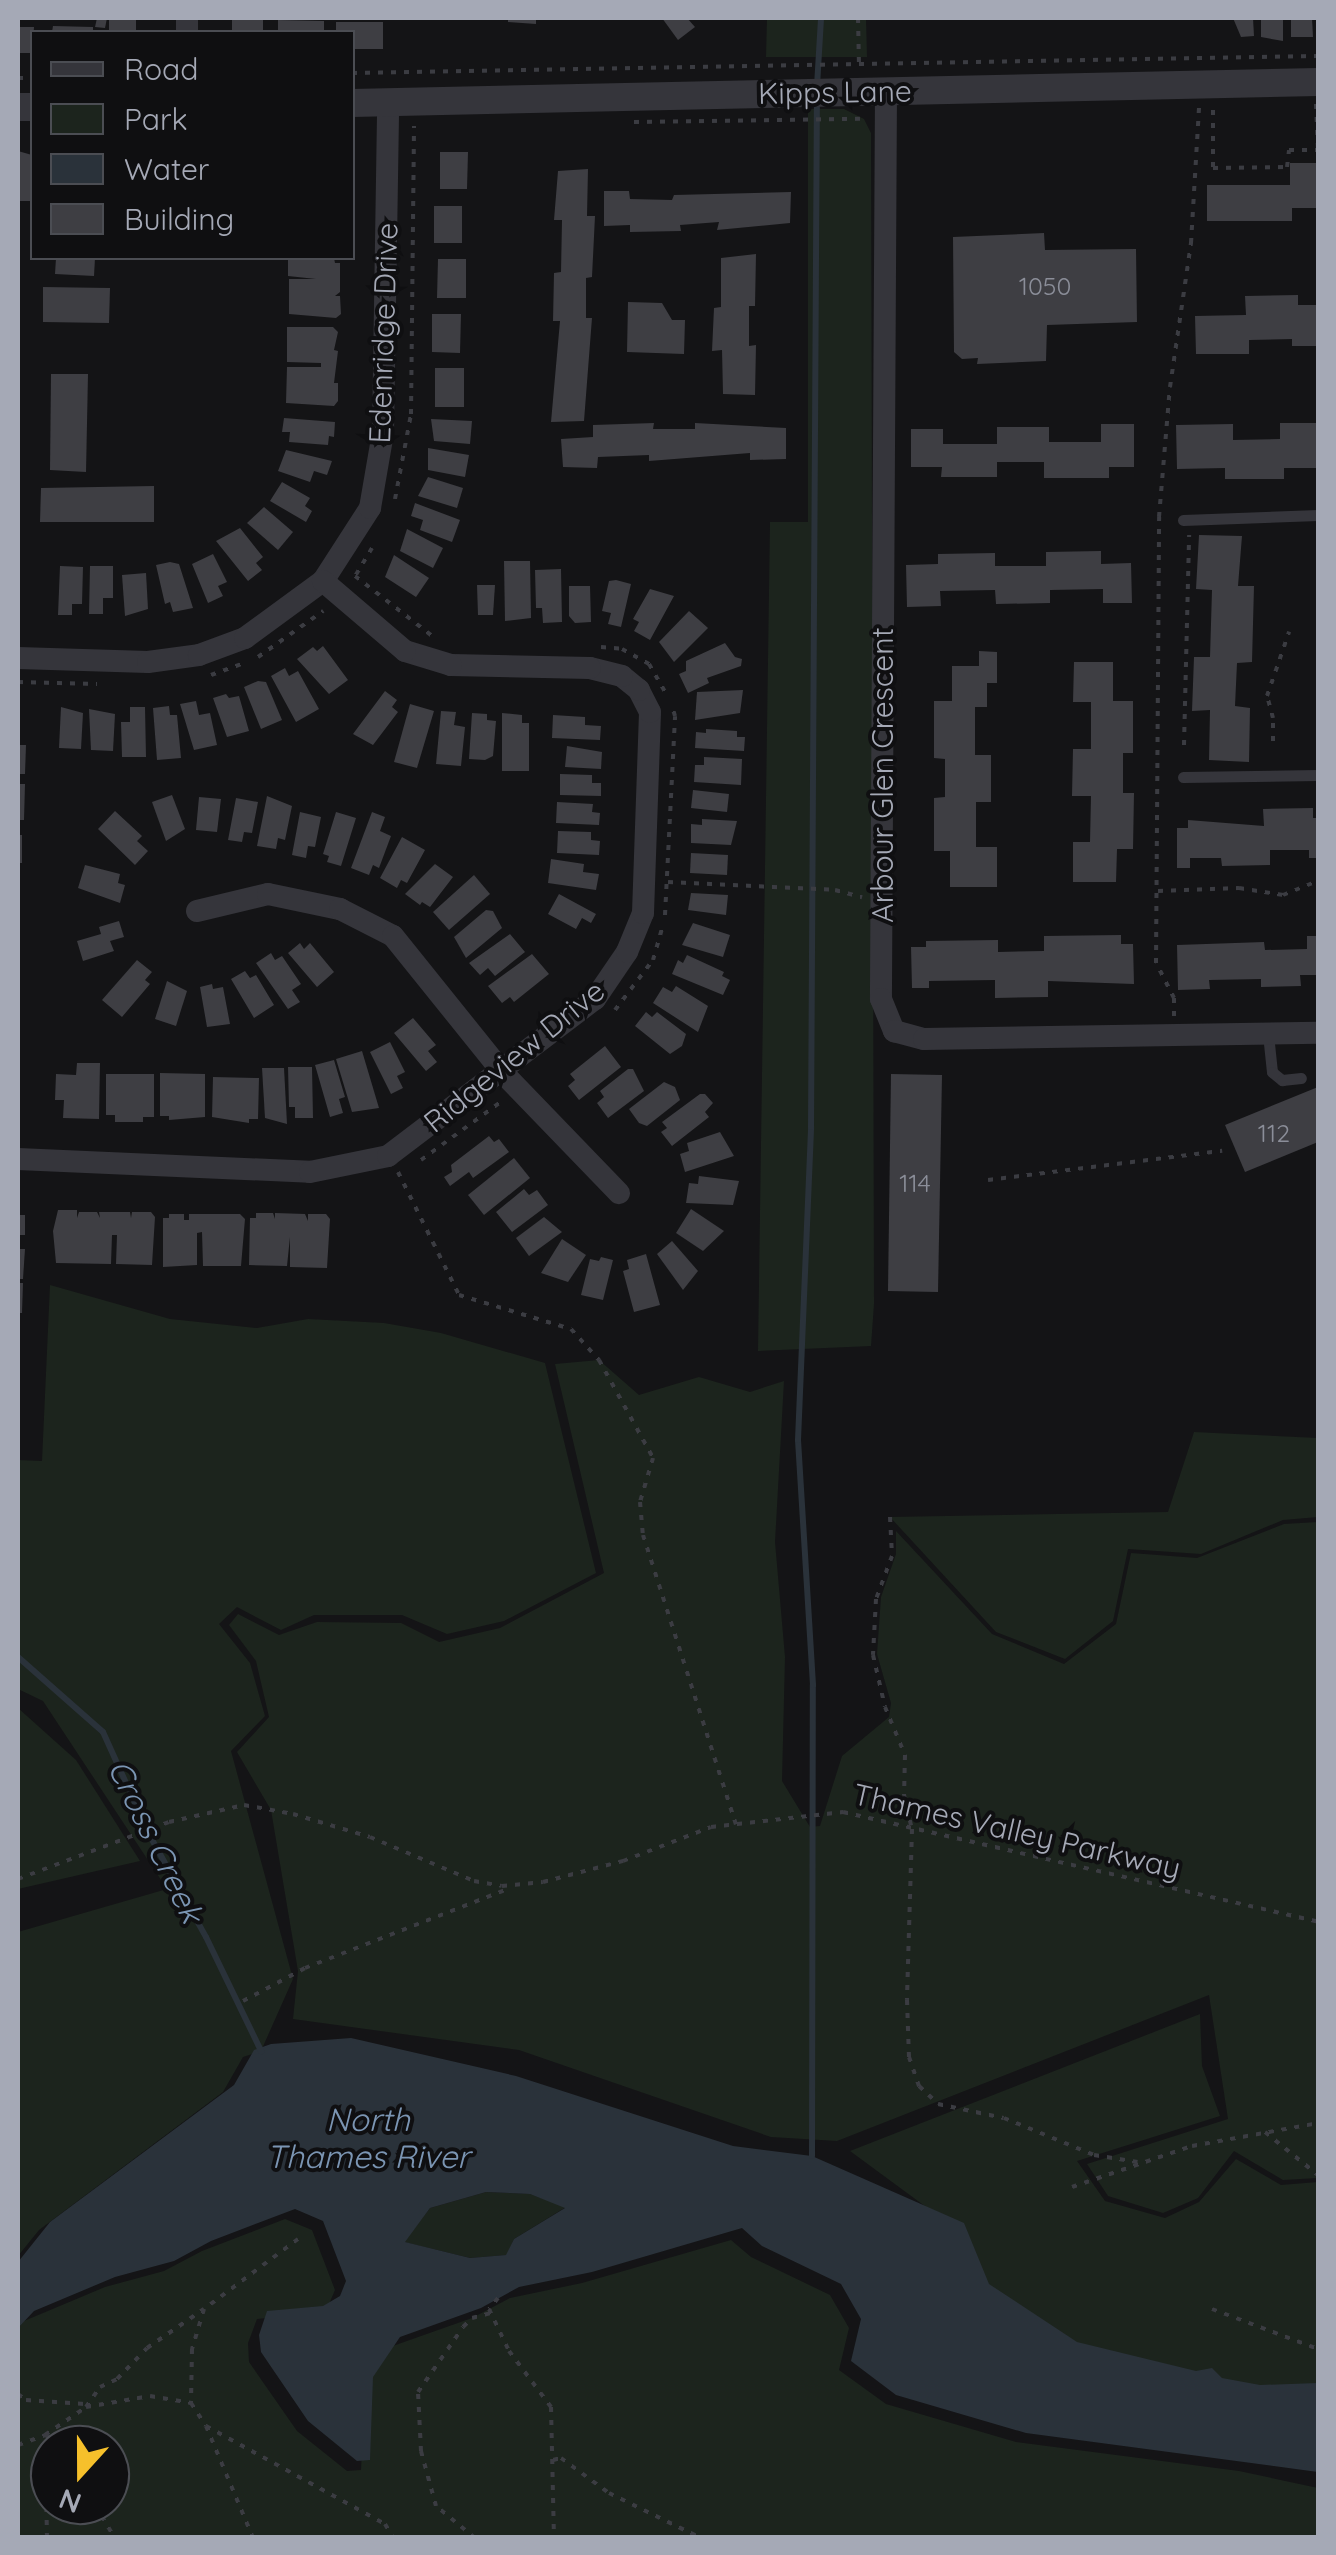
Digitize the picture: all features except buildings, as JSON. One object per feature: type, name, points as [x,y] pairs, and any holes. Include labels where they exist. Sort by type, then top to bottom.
[{"type":"street","name":"Kipps Lane","points":[[355,103],[886,91],[1317,93]]},
{"type":"street","name":"Arbour Glen Crescent","points":[[886,91],[881,999],[894,1031],[924,1038],[1318,1034]]},
{"type":"street","name":"Edenridge Drive","points":[[18,658],[148,662],[199,654],[244,638],[322,581],[370,508],[383,433],[388,102]]},
{"type":"street","name":"Ridgeview Drive","points":[[18,1159],[310,1172],[388,1156],[594,999],[632,939],[642,913],[650,712],[639,690],[622,676],[590,668],[452,665],[405,651],[322,581]]},
{"type":"street","points":[[197,911],[268,894],[340,910],[393,936],[503,1072],[619,1193]]},
{"type":"lane","points":[[1186,526],[1318,515]]},
{"type":"lane","points":[[1183,777],[1318,775]]},
{"type":"lane","points":[[1268,1034],[1272,1072],[1282,1080],[1301,1078]]},
{"type":"path","points":[[858,18],[859,64]]},
{"type":"path","points":[[355,73],[1318,56]]},
{"type":"path","points":[[1213,110],[1213,168],[1287,167],[1289,150],[1318,150],[1317,93]]},
{"type":"path","points":[[1174,1035],[1174,998],[1156,963],[1158,517],[1170,386],[1191,243],[1199,103]]},
{"type":"path","points":[[618,123],[860,119]]},
{"type":"path","points":[[391,514],[411,414],[414,126],[432,125]]},
{"type":"path","points":[[1184,745],[1186,526]]},
{"type":"path","points":[[373,545],[356,576],[420,630],[443,641]]},
{"type":"path","points":[[1273,741],[1273,718],[1267,696],[1289,632]]},
{"type":"path","points":[[586,646],[622,649],[648,664],[664,686],[675,716],[666,910],[653,960],[624,1003],[611,1014]]},
{"type":"path","points":[[1156,891],[1239,888],[1283,895],[1318,881]]},
{"type":"path","points":[[668,882],[835,890],[881,902]]},
{"type":"path","points":[[408,1168],[503,1100]]},
{"type":"path","points":[[988,1180],[1222,1151]]},
{"type":"path","points":[[396,1167],[459,1295],[570,1328],[599,1360],[653,1458],[640,1502],[643,1535],[736,1824]]},
{"type":"path","points":[[890,1516],[892,1556],[876,1599],[873,1654],[885,1707],[904,1756],[904,1794],[912,1830],[907,2000],[909,2057],[919,2086],[938,2104],[1004,2118],[1094,2155],[1137,2162]]},
{"type":"path","name":"Thames Valley Parkway","points":[[18,1879],[169,1822],[244,1805],[294,1814],[370,1837],[474,1880],[519,1884],[623,1861],[711,1828],[843,1812],[1318,1922]]},
{"type":"path","points":[[243,2001],[305,1968],[519,1884]]},
{"type":"path","points":[[1072,2188],[1137,2162],[1318,2123]]},
{"type":"path","points":[[1265,2132],[1318,2174]]},
{"type":"path","points":[[59,2425],[87,2406],[100,2386],[117,2378],[147,2348],[298,2239]]},
{"type":"path","points":[[475,2538],[436,2506],[421,2452],[418,2392],[463,2328],[472,2318],[490,2313],[498,2298]]},
{"type":"path","points":[[1212,2308],[1318,2349]]},
{"type":"path","points":[[204,2309],[192,2349],[192,2402],[253,2538]]},
{"type":"path","points":[[490,2313],[508,2350],[552,2407],[554,2538]]},
{"type":"path","points":[[18,2394],[26,2400],[87,2406],[150,2396],[192,2402]]},
{"type":"path","points":[[206,2426],[304,2484],[384,2524],[393,2538]]},
{"type":"path","points":[[554,2460],[560,2458],[610,2493],[701,2538]]},
{"type":"green space","points":[[767,18],[866,18],[867,57],[766,57]]},
{"type":"green space","points":[[808,109],[844,109],[864,119],[871,133],[874,1304],[871,1346],[758,1351],[770,522],[808,522]]},
{"type":"green space","points":[[50,1285],[170,1319],[257,1328],[308,1319],[384,1323],[441,1333],[545,1363],[596,1573],[504,1621],[447,1634],[402,1615],[314,1615],[281,1630],[237,1607],[219,1624],[250,1663],[265,1716],[231,1751],[293,1979],[261,2051],[243,2057],[223,2092],[39,2230],[18,2256],[18,1932],[167,1889],[43,1701],[18,1689],[18,1460],[42,1461]]},
{"type":"green space","points":[[599,1360],[639,1395],[699,1377],[750,1392],[784,1381],[775,1542],[785,1657],[782,1781],[810,1827],[820,1826],[842,1756],[889,1717],[891,1703],[877,1654],[881,1597],[896,1554],[896,1531],[992,1634],[1064,1664],[1116,1624],[1131,1553],[1197,1558],[1284,1524],[1318,1522],[1318,2178],[1283,2180],[1234,2151],[1198,2198],[1163,2213],[1108,2196],[1087,2164],[1228,2119],[1209,1995],[837,2141],[771,2137],[519,2050],[293,2019],[298,1971],[271,1810],[237,1752],[269,1717],[256,1661],[229,1625],[238,1614],[279,1635],[317,1622],[401,1623],[439,1642],[500,1628],[604,1573],[555,1364]]},
{"type":"green space","points":[[1194,1432],[1318,1438],[1318,1517],[1283,1520],[1201,1554],[1128,1549],[1113,1621],[1065,1659],[996,1632],[890,1517],[1168,1512]]},
{"type":"green space","points":[[18,1708],[76,1760],[140,1861],[18,1889]]},
{"type":"green space","points":[[1200,2014],[1202,2066],[1220,2116],[1077,2161],[1105,2201],[1165,2218],[1199,2202],[1236,2159],[1281,2185],[1318,2182],[1318,2389],[1250,2392],[1068,2348],[981,2291],[956,2229],[850,2151]]},
{"type":"green space","points":[[486,2192],[530,2194],[566,2207],[514,2239],[507,2255],[470,2258],[404,2242],[430,2208]]},
{"type":"green space","points":[[285,2219],[312,2230],[335,2290],[329,2304],[312,2313],[257,2319],[248,2343],[249,2362],[297,2431],[347,2471],[361,2470],[365,2386],[390,2347],[472,2318],[510,2298],[582,2283],[731,2240],[751,2257],[830,2295],[849,2328],[839,2370],[886,2404],[1016,2442],[1239,2471],[1318,2488],[1318,2537],[18,2537],[18,2328],[24,2321],[105,2287],[164,2271],[202,2251]]},
{"type":"water","name":"North Thames River","points":[[351,2038],[516,2076],[733,2146],[812,2156],[964,2223],[989,2284],[1077,2342],[1196,2371],[1212,2368],[1222,2378],[1260,2385],[1318,2383],[1318,2472],[1026,2433],[896,2395],[851,2361],[861,2319],[841,2284],[762,2246],[742,2228],[592,2272],[519,2287],[481,2308],[400,2337],[373,2377],[370,2460],[357,2461],[308,2421],[261,2352],[259,2335],[267,2311],[323,2306],[340,2296],[346,2281],[323,2221],[295,2209],[211,2241],[174,2261],[115,2277],[34,2311],[18,2328],[18,2262],[50,2222],[234,2085],[254,2050],[271,2044]],"holes":[[[486,2192],[530,2194],[565,2208],[514,2239],[506,2255],[470,2258],[405,2242],[430,2208]]]},
{"type":"waterway","points":[[817,86],[821,18]]},
{"type":"waterway","points":[[812,2156],[813,1685],[798,1440],[811,1127],[817,98]]},
{"type":"waterway","name":"Cross Creek","points":[[18,1657],[103,1732],[150,1836],[206,1937],[261,2051]]}]
